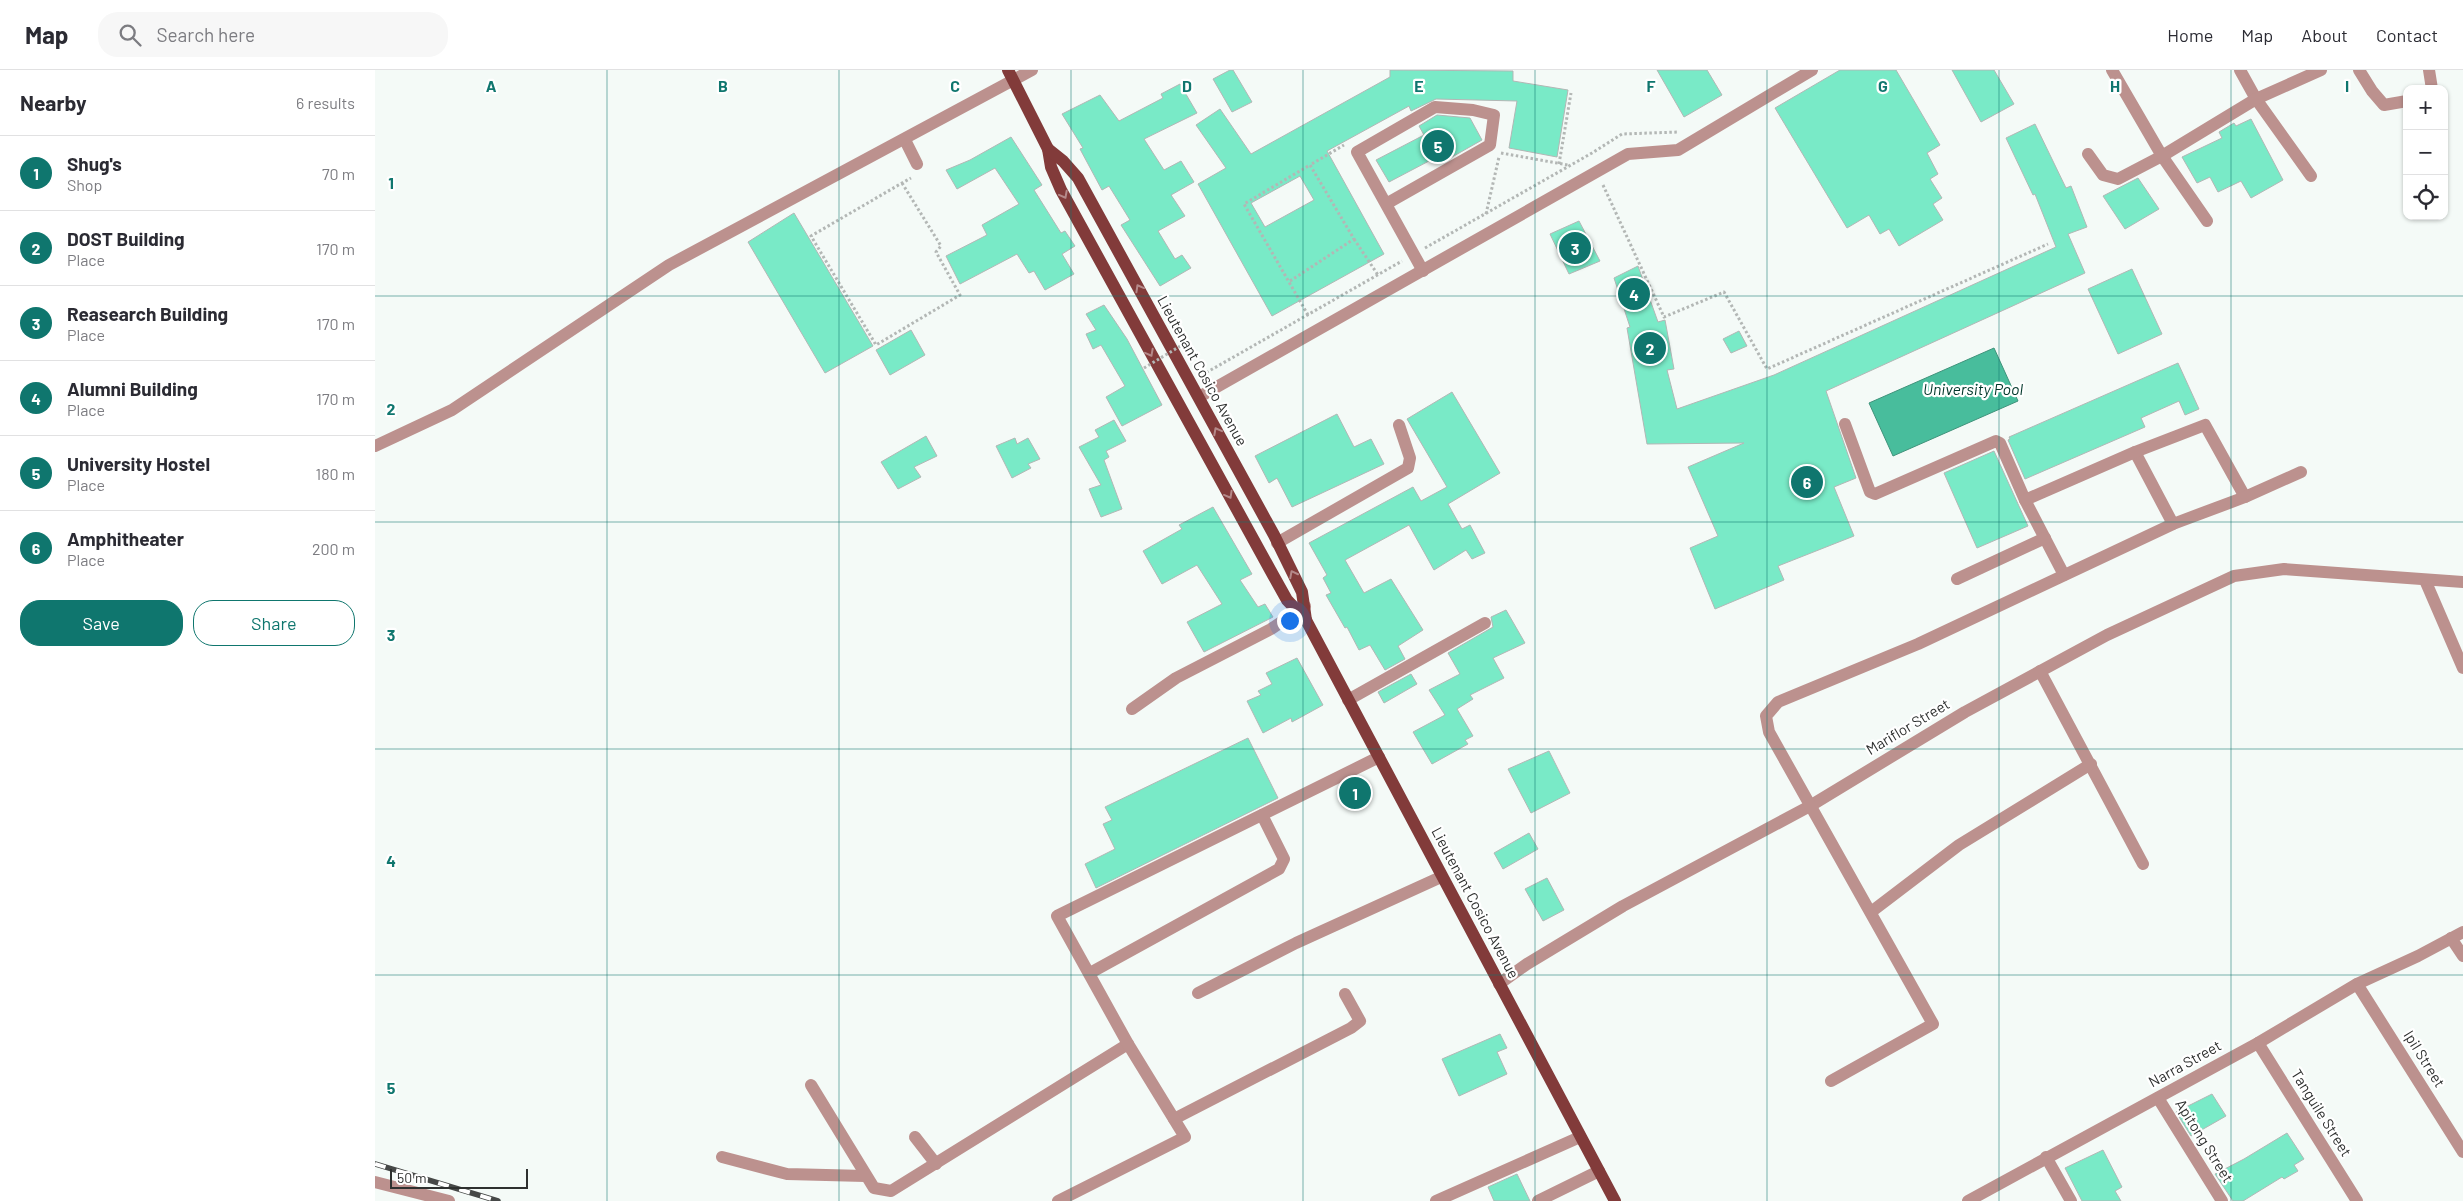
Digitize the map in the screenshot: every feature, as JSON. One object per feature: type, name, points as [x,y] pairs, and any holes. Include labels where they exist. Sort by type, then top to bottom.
[{"type":"main road","name":"Lieutenant Cosico Avenue","points":[[1011,75],[1048,149],[1051,167],[1085,234],[1287,600],[1301,608]]},
{"type":"main road","name":"Lieutenant Cosico Avenue","points":[[1048,149],[1063,161],[1077,178],[1199,397],[1302,592],[1301,608],[1306,620],[1615,1201]]},
{"type":"street","points":[[375,446],[452,410],[669,265],[905,140],[1011,75],[1032,70]]},
{"type":"street","points":[[1199,397],[1628,154],[1678,150],[1812,70]]},
{"type":"street","points":[[2113,70],[2162,156],[2207,221]]},
{"type":"street","points":[[2240,70],[2256,98],[2311,176]]},
{"type":"street","points":[[2088,154],[2103,175],[2118,179],[2162,156],[2256,98],[2321,70]]},
{"type":"street","points":[[2359,70],[2372,91],[2384,105],[2403,103]]},
{"type":"street","points":[[2429,70],[2431,85]]},
{"type":"street","points":[[1386,204],[1490,146],[1494,115],[1473,110],[1435,107],[1357,152],[1386,204],[1423,270]]},
{"type":"street","points":[[905,140],[917,164]]},
{"type":"street","points":[[1845,424],[1870,492],[1875,494],[1997,441],[2002,445],[2025,500],[2064,575]]},
{"type":"street","points":[[1277,543],[1408,468],[1410,458],[1399,425]]},
{"type":"street","points":[[2025,500],[2135,452],[2205,425],[2245,497]]},
{"type":"street","points":[[2135,452],[2173,524]]},
{"type":"street","points":[[1831,1080],[1933,1024],[1769,732],[1766,716],[1778,702],[1918,644],[2173,524],[2245,497],[2301,472]]},
{"type":"street","points":[[1957,579],[2045,538]]},
{"type":"street","name":"Mariflor Street","points":[[1499,984],[1527,964],[1623,906],[1810,806],[1965,712],[2107,635],[2234,576],[2284,569],[2463,582]]},
{"type":"street","points":[[2425,580],[2463,668]]},
{"type":"street","points":[[1132,709],[1176,678],[1271,629],[1301,608]]},
{"type":"street","points":[[1348,700],[1485,623]]},
{"type":"street","points":[[2040,671],[2143,864]]},
{"type":"street","points":[[1058,1201],[1185,1137],[1128,1044],[1057,916],[1379,757]]},
{"type":"street","points":[[1871,912],[1959,845],[2091,764]]},
{"type":"street","points":[[1090,973],[1279,869],[1284,859],[1262,814]]},
{"type":"street","points":[[1198,993],[1313,935],[1441,877]]},
{"type":"street","name":"Narra Street","points":[[1968,1201],[2257,1043],[2357,984],[2418,956],[2463,932]]},
{"type":"street","points":[[2451,938],[2463,956]]},
{"type":"street","name":"Ipil Street","points":[[2357,984],[2463,1152]]},
{"type":"street","points":[[1174,1119],[1351,1028],[1360,1021],[1345,994]]},
{"type":"street","name":"Tanguile Street","points":[[2257,1043],[2357,1201]]},
{"type":"street","points":[[811,1085],[873,1188],[891,1191],[1128,1044]]},
{"type":"street","name":"Apitong Street","points":[[2158,1098],[2223,1201]]},
{"type":"street","points":[[915,1136],[936,1164]]},
{"type":"street","points":[[1436,1201],[1580,1137]]},
{"type":"street","points":[[2046,1157],[2071,1201]]},
{"type":"street","points":[[723,1158],[787,1174],[865,1176]]},
{"type":"street","points":[[1538,1201],[1599,1171]]},
{"type":"street","points":[[375,1182],[449,1201]]},
{"type":"path","points":[[1559,164],[1571,93]]},
{"type":"path","points":[[1190,382],[1592,153],[1621,134],[1678,132],[1686,127]]},
{"type":"path","points":[[1308,315],[1290,280],[1244,204],[1351,141]]},
{"type":"path","points":[[1485,214],[1501,144]]},
{"type":"path","points":[[1500,153],[1568,165]]},
{"type":"path","points":[[1592,153],[1597,171],[1664,317],[1723,292],[1767,369],[2048,244]]},
{"type":"path","points":[[902,183],[941,246],[936,252],[961,295],[876,345],[811,236],[902,183],[921,173],[917,164]]},
{"type":"path","points":[[1310,165],[1378,275]]},
{"type":"path","points":[[1290,280],[1354,239]]},
{"type":"path","points":[[1144,368],[1182,345]]},
{"type":"water","name":"University Pool","points":[[1994,348],[2018,401],[1893,456],[1869,403]]},
{"type":"building","points":[[1233,70],[1252,102],[1232,112],[1213,79]]},
{"type":"building","points":[[1390,70],[1513,71],[1513,81],[1568,90],[1557,157],[1509,148],[1517,101],[1436,99],[1411,111],[1409,106],[1327,151],[1384,254],[1272,316],[1198,184],[1226,168],[1196,125],[1220,109],[1251,154],[1390,77]],"holes":[[[1300,176],[1314,200],[1265,227],[1251,203]]]},
{"type":"building","points":[[1657,70],[1707,70],[1722,95],[1684,117]]},
{"type":"building","points":[[1840,70],[1896,70],[1940,145],[1927,153],[1938,174],[1930,179],[1942,198],[1933,204],[1943,220],[1899,246],[1889,229],[1880,234],[1869,215],[1847,228],[1775,108]]},
{"type":"building","points":[[1952,70],[1994,70],[2014,104],[1981,122]]},
{"type":"building","points":[[1180,84],[1197,113],[1144,139],[1164,170],[1181,161],[1194,182],[1171,195],[1185,216],[1158,231],[1175,259],[1182,255],[1191,268],[1160,286],[1121,225],[1130,220],[1109,186],[1102,190],[1080,149],[1083,148],[1062,114],[1100,95],[1119,121],[1163,98],[1161,94]]},
{"type":"building","points":[[1437,115],[1470,118],[1482,140],[1452,157],[1448,151],[1389,182],[1376,160],[1424,135],[1419,126]]},
{"type":"building","points":[[2251,119],[2283,180],[2251,198],[2241,181],[2218,192],[2210,177],[2197,183],[2182,157],[2222,138],[2219,132],[2234,123],[2236,126]]},
{"type":"building","points":[[2035,124],[2066,188],[2071,186],[2087,227],[2068,234],[2085,273],[1826,391],[1856,478],[1834,487],[1854,536],[1778,566],[1784,580],[1715,609],[1690,548],[1718,536],[1688,467],[1744,443],[1647,444],[1627,328],[1630,327],[1614,278],[1638,266],[1658,322],[1665,320],[1674,369],[1667,370],[1677,409],[1774,375],[2056,247],[2035,194],[2033,195],[2006,138]]},
{"type":"building","points":[[1011,137],[1042,185],[1034,190],[1061,233],[1065,231],[1075,246],[1062,254],[1074,274],[1045,290],[1034,271],[1029,273],[1017,254],[960,284],[946,256],[987,235],[982,225],[1019,204],[995,168],[957,189],[946,170],[970,160]]},
{"type":"building","points":[[2138,178],[2159,209],[2125,229],[2103,196]]},
{"type":"building","points":[[794,213],[873,346],[825,373],[748,242]]},
{"type":"building","points":[[1579,221],[1600,261],[1569,274],[1550,234]]},
{"type":"building","points":[[2132,269],[2162,334],[2118,354],[2088,289]]},
{"type":"building","points":[[1104,305],[1127,339],[1162,405],[1122,426],[1106,397],[1125,386],[1101,345],[1093,349],[1086,334],[1096,330],[1086,314]]},
{"type":"building","points":[[911,330],[925,355],[890,375],[876,350]]},
{"type":"building","points":[[1739,331],[1747,346],[1731,353],[1723,339]]},
{"type":"building","points":[[2178,363],[2199,409],[2185,415],[2179,401],[2141,418],[2145,427],[2025,479],[2008,440],[2010,439],[2009,437]]},
{"type":"building","points":[[1452,392],[1500,473],[1448,504],[1462,529],[1470,525],[1485,553],[1472,559],[1466,550],[1434,570],[1409,525],[1345,560],[1364,593],[1391,579],[1423,630],[1398,646],[1405,659],[1385,670],[1370,645],[1359,650],[1347,627],[1345,628],[1326,595],[1331,593],[1323,578],[1327,575],[1309,543],[1413,487],[1421,501],[1447,487],[1407,419]]},
{"type":"building","points":[[1337,414],[1354,447],[1371,439],[1384,464],[1292,507],[1277,478],[1269,483],[1255,456]]},
{"type":"building","points":[[1114,420],[1126,441],[1106,451],[1109,457],[1104,460],[1122,509],[1101,517],[1089,489],[1101,485],[1079,447],[1099,437],[1095,430]]},
{"type":"building","points":[[926,436],[937,456],[914,467],[921,477],[898,489],[881,462]]},
{"type":"building","points":[[1015,438],[1017,444],[1028,438],[1040,459],[1028,464],[1031,468],[1012,478],[996,446]]},
{"type":"building","points":[[1994,451],[2028,526],[1977,548],[1944,473]]},
{"type":"building","points":[[1213,507],[1252,574],[1240,580],[1258,607],[1265,604],[1273,617],[1204,652],[1187,622],[1222,604],[1197,565],[1162,584],[1143,551],[1182,529],[1179,525]]},
{"type":"building","points":[[1506,610],[1525,643],[1493,658],[1504,678],[1470,695],[1473,699],[1457,709],[1473,736],[1465,740],[1468,744],[1432,764],[1413,732],[1445,715],[1429,690],[1460,674],[1448,653],[1493,627],[1491,617]]},
{"type":"building","points":[[1297,658],[1323,705],[1292,722],[1291,718],[1263,733],[1247,701],[1261,695],[1258,691],[1272,684],[1266,673]]},
{"type":"building","points":[[1411,674],[1417,684],[1384,703],[1378,692]]},
{"type":"building","points":[[1248,738],[1278,798],[1096,888],[1085,864],[1115,849],[1103,824],[1112,820],[1105,807]]},
{"type":"building","points":[[1549,751],[1570,793],[1531,813],[1508,769]]},
{"type":"building","points":[[1529,833],[1538,849],[1503,869],[1494,853]]},
{"type":"building","points":[[1547,878],[1564,910],[1543,921],[1525,889]]},
{"type":"building","points":[[1500,1034],[1507,1048],[1497,1052],[1507,1074],[1459,1096],[1442,1059]]},
{"type":"building","points":[[2212,1094],[2226,1116],[2191,1136],[2176,1112]]},
{"type":"building","points":[[2287,1133],[2304,1159],[2294,1165],[2298,1171],[2284,1179],[2282,1177],[2243,1201],[2233,1201],[2215,1174]]},
{"type":"building","points":[[2103,1150],[2122,1187],[2115,1191],[2121,1201],[2082,1201],[2065,1168]]},
{"type":"building","points":[[1517,1174],[1530,1201],[1494,1201],[1488,1187]]},
{"type":"railway","points":[[375,1164],[498,1201]]},
{"type":"place","name":"University Hostel","points":[[1438,146]]},
{"type":"place","name":"Reasearch Building","points":[[1575,248]]},
{"type":"place","name":"Alumni Building","points":[[1634,294]]},
{"type":"place","name":"DOST Building","points":[[1650,348]]},
{"type":"place","name":"Amphitheater","points":[[1807,482]]},
{"type":"place","name":"Shug's","points":[[1355,793]]}]
